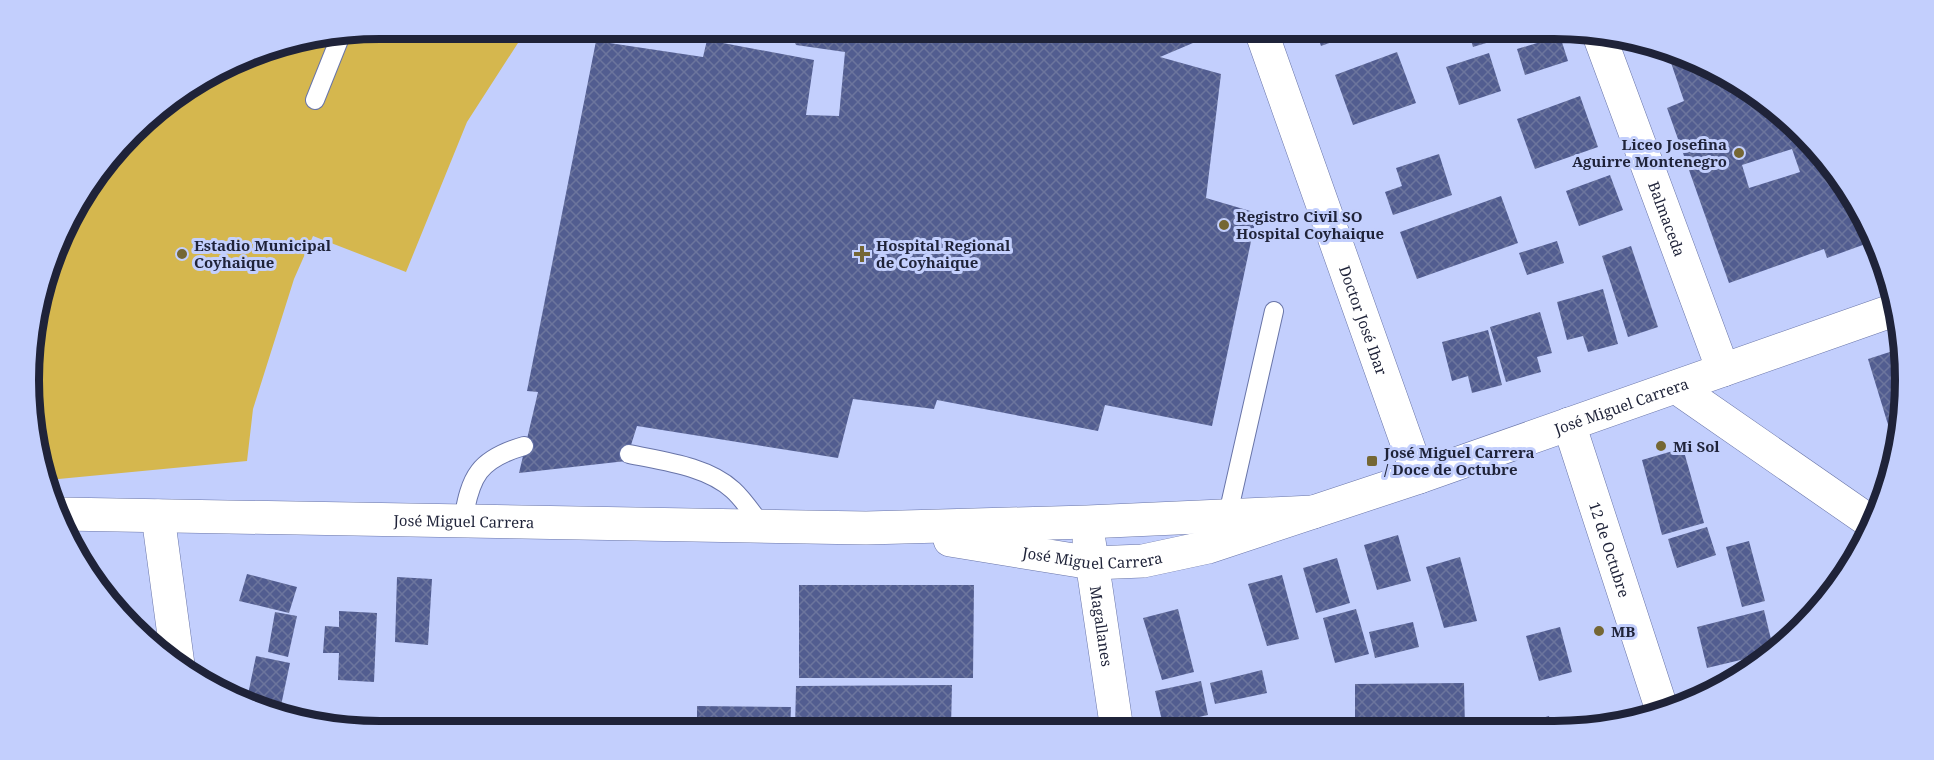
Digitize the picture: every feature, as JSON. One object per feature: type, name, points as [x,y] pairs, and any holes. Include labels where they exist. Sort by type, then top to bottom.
[{"type":"street","name":"Doctor José Ibar","points":[[1264,39],[1419,477]]},
{"type":"street","name":"Balmaceda","points":[[1602,43],[1723,370]]},
{"type":"street","name":"José Miguel Carrera","points":[[866,528],[1092,563],[1143,561],[1178,554],[1248,535],[1419,477],[1888,312]]},
{"type":"street","points":[[1676,387],[1865,518]]},
{"type":"street","name":"12 de Octubre","points":[[1569,424],[1660,704]]},
{"type":"street","name":"José Miguel Carrera","points":[[67,514],[866,528],[1086,522],[1313,512]]},
{"type":"street","points":[[158,516],[177,654]]},
{"type":"street","name":"Magallanes","points":[[1086,522],[1116,721]]},
{"type":"lane","points":[[315,100],[338,42]]},
{"type":"lane","points":[[1228,514],[1274,311]]},
{"type":"lane","points":[[463,521],[468,488],[479,471],[499,453],[524,446]]},
{"type":"lane","points":[[628,454],[675,464],[711,476],[733,489],[762,526]]},
{"type":"shaded area","name":"Estadio Municipal Coyhaique","points":[[521,39],[467,122],[406,272],[313,236],[294,279],[253,409],[247,461],[54,479],[46,447],[40,402],[42,335],[57,270],[74,229],[96,191],[124,155],[172,109],[229,74],[270,57],[313,46],[358,40]]},
{"type":"building","points":[[794,39],[1191,39],[1193,43],[1160,57],[1221,74],[1206,198],[1257,213],[1212,426],[1105,405],[1098,431],[937,400],[934,409],[853,399],[838,458],[637,426],[626,461],[519,473],[538,392],[527,391],[596,41],[703,57],[707,40],[814,60],[806,115],[839,116],[845,52],[796,45]]},
{"type":"building","points":[[1319,39],[1340,39],[1321,46]]},
{"type":"building","points":[[1470,39],[1500,39],[1473,47]]},
{"type":"building","points":[[1550,39],[1561,39],[1568,61],[1525,75],[1517,49]]},
{"type":"building","points":[[1397,52],[1416,103],[1353,125],[1335,75]]},
{"type":"building","points":[[1489,53],[1501,91],[1459,105],[1446,67]]},
{"type":"building","points":[[1670,59],[1705,74],[1743,96],[1779,124],[1825,172],[1860,229],[1866,244],[1827,258],[1824,249],[1729,283],[1667,108],[1684,101]],"holes":[[[1792,149],[1800,172],[1749,188],[1742,165]]]},
{"type":"building","points":[[1580,96],[1598,147],[1535,169],[1517,119]]},
{"type":"building","points":[[1439,154],[1452,195],[1393,215],[1385,192],[1402,186],[1396,168]]},
{"type":"building","points":[[1610,175],[1623,210],[1579,226],[1566,191]]},
{"type":"building","points":[[1501,196],[1518,243],[1417,279],[1400,232]]},
{"type":"building","points":[[1557,241],[1564,263],[1527,275],[1519,253]]},
{"type":"building","points":[[1631,246],[1658,327],[1628,337],[1602,256]]},
{"type":"building","points":[[1603,289],[1618,344],[1588,352],[1583,336],[1567,340],[1557,302]]},
{"type":"building","points":[[1540,312],[1552,353],[1537,357],[1541,372],[1506,382],[1490,327]]},
{"type":"building","points":[[1488,330],[1502,385],[1472,393],[1468,376],[1452,381],[1442,342]]},
{"type":"building","points":[[1893,351],[1895,380],[1891,433],[1868,359]]},
{"type":"building","points":[[1683,448],[1704,523],[1662,535],[1642,460]]},
{"type":"building","points":[[1707,527],[1716,555],[1677,568],[1668,539]]},
{"type":"building","points":[[1398,535],[1411,581],[1377,590],[1364,545]]},
{"type":"building","points":[[1749,541],[1765,601],[1742,607],[1726,547]]},
{"type":"building","points":[[1460,557],[1477,621],[1444,628],[1426,567]]},
{"type":"building","points":[[1337,558],[1350,603],[1316,613],[1303,568]]},
{"type":"building","points":[[247,574],[297,587],[289,613],[239,601]]},
{"type":"building","points":[[1282,575],[1299,639],[1267,646],[1248,584]]},
{"type":"building","points":[[397,577],[432,579],[428,645],[395,642]]},
{"type":"building","points":[[799,585],[974,585],[973,678],[799,678]]},
{"type":"building","points":[[1178,609],[1194,672],[1162,680],[1143,618]]},
{"type":"building","points":[[1356,609],[1369,654],[1335,663],[1323,618]]},
{"type":"building","points":[[1764,610],[1772,642],[1753,657],[1707,668],[1697,627]]},
{"type":"building","points":[[339,611],[377,613],[374,682],[338,680],[339,653],[323,653],[325,626],[339,627]]},
{"type":"building","points":[[275,612],[297,616],[288,657],[268,652]]},
{"type":"building","points":[[1413,622],[1419,647],[1375,658],[1369,632]]},
{"type":"building","points":[[1560,627],[1572,672],[1539,681],[1526,636]]},
{"type":"building","points":[[256,656],[290,663],[281,706],[248,694]]},
{"type":"building","points":[[1262,670],[1267,693],[1215,704],[1210,683]]},
{"type":"building","points":[[1201,681],[1208,715],[1181,721],[1162,721],[1155,691]]},
{"type":"building","points":[[1464,683],[1465,721],[1355,721],[1355,684]]},
{"type":"building","points":[[952,685],[951,721],[795,721],[796,686]]},
{"type":"building","points":[[697,706],[791,707],[790,721],[697,721]]},
{"type":"building","points":[[1549,716],[1550,721],[1531,721]]},
{"type":"place","name":"Liceo Josefina Aguirre Montenegro","points":[[1739,153]]},
{"type":"place","name":"Registro Civil SO Hospital Coyhaique","points":[[1224,225]]},
{"type":"place","name":"Estadio Municipal Coyhaique","points":[[182,254]]},
{"type":"place","name":"Hospital Regional de Coyhaique","points":[[862,254]]},
{"type":"place","name":"Mi Sol","points":[[1661,446]]},
{"type":"place","name":"José Miguel Carrera / Doce de Octubre","points":[[1372,461]]},
{"type":"place","name":"MB","points":[[1599,631]]}]
